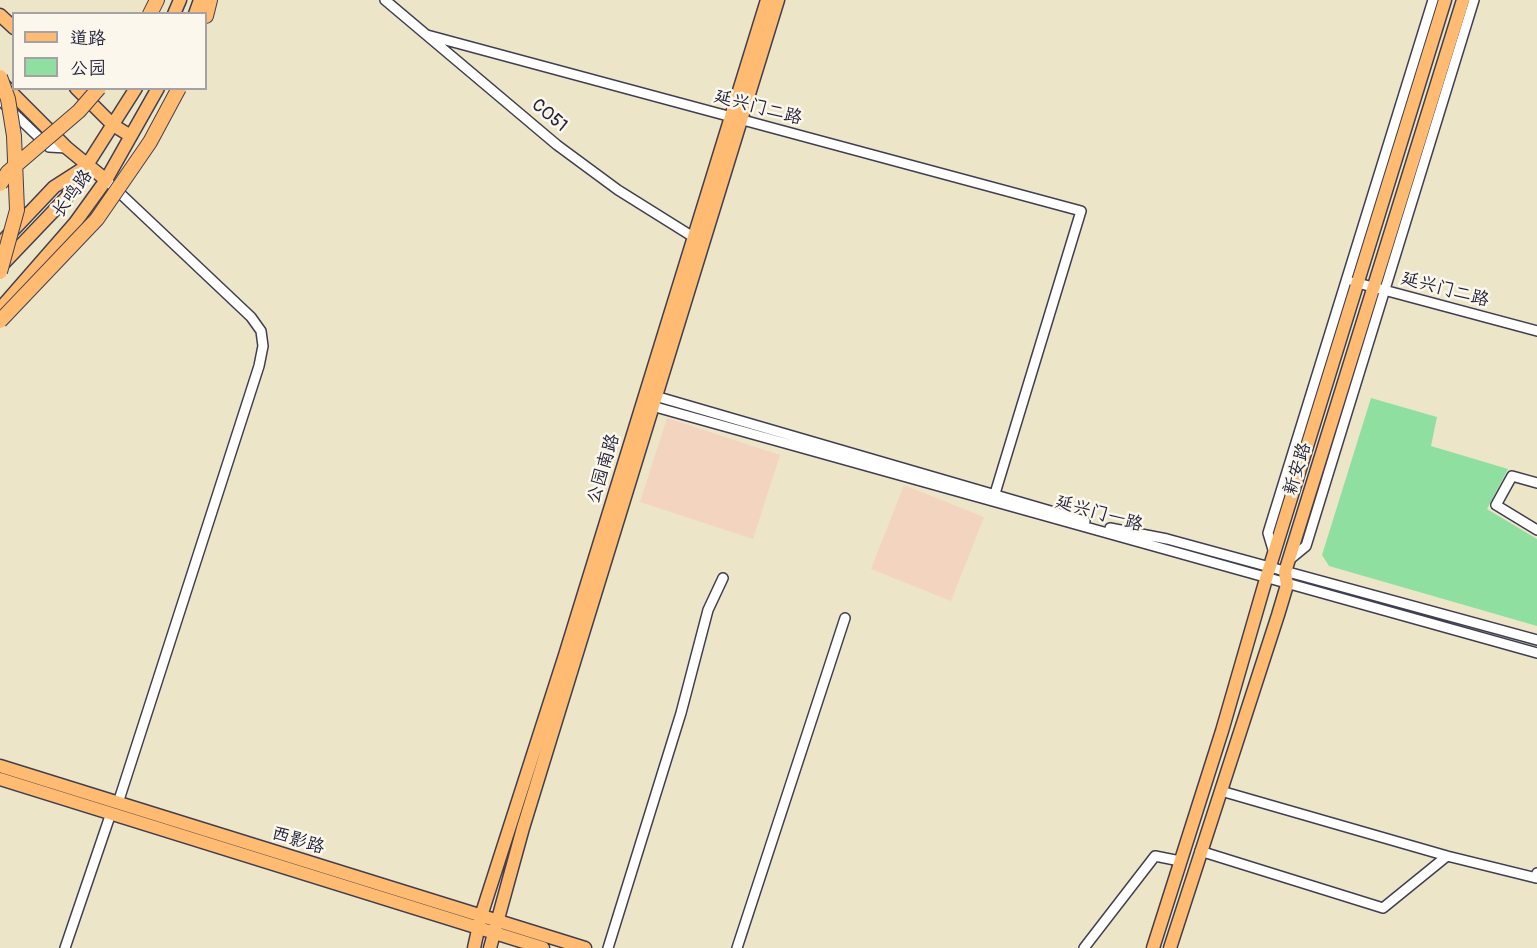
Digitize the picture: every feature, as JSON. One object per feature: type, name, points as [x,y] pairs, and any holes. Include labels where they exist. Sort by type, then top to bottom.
[{"type":"highway","points":[[0,79],[8,99],[14,136],[17,210],[0,272]]},
{"type":"highway","points":[[0,184],[8,172],[79,111],[97,90]]},
{"type":"highway","points":[[0,321],[97,219],[150,142],[177,90]]},
{"type":"main road","name":"公园南路","points":[[474,948],[480,922],[698,240],[735,120],[767,0]]},
{"type":"main road","name":"公园南路","points":[[735,120],[778,0]]},
{"type":"main road","name":"新安路","points":[[1153,948],[1222,731],[1352,282],[1445,0]]},
{"type":"main road","name":"新安路","points":[[1170,948],[1287,585],[1287,566],[1379,289],[1463,0]]},
{"type":"main road","points":[[0,15],[12,26]]},
{"type":"main road","points":[[0,79],[67,148],[106,180]]},
{"type":"main road","points":[[78,90],[113,125],[129,135]]},
{"type":"main road","name":"长鸣路","points":[[0,267],[66,198],[135,90]]},
{"type":"main road","name":"长鸣路","points":[[0,309],[75,223],[106,180],[129,135],[157,90]]},
{"type":"main road","points":[[0,244],[54,187],[88,165]]},
{"type":"main road","name":"公园南路","points":[[490,948],[654,401],[698,240]]},
{"type":"main road","name":"西影路","points":[[0,766],[114,808],[480,922],[585,948]]},
{"type":"main road","name":"西影路","points":[[0,779],[114,808]]},
{"type":"main road","name":"西影路","points":[[495,926],[543,948]]},
{"type":"street","name":"C051","points":[[386,0],[557,145],[618,190],[698,240]]},
{"type":"street","points":[[1352,282],[1433,0]]},
{"type":"street","points":[[1379,289],[1474,0]]},
{"type":"street","name":"延兴门二路","points":[[427,35],[735,120],[1081,211],[993,497]]},
{"type":"street","points":[[0,99],[49,147],[67,148]]},
{"type":"street","points":[[65,948],[114,808],[259,366],[262,346],[261,331],[251,317],[106,180]]},
{"type":"street","name":"延兴门二路","points":[[1352,282],[1537,331]]},
{"type":"street","name":"延兴门一路","points":[[654,401],[993,497],[1120,531],[1167,539],[1268,573],[1287,585],[1537,653]]},
{"type":"street","points":[[1537,483],[1512,476],[1496,505],[1537,530]]},
{"type":"street","name":"延兴门一路","points":[[1268,573],[1287,566],[1537,640]]},
{"type":"street","points":[[608,948],[681,713],[708,610],[723,578]]},
{"type":"street","points":[[737,948],[845,618]]},
{"type":"street","points":[[1221,791],[1447,856],[1536,878],[1537,873]]},
{"type":"street","points":[[1200,851],[1383,908],[1447,856]]},
{"type":"street","points":[[1084,948],[1155,856],[1180,861]]},
{"type":"shaded area","points":[[667,418],[780,455],[753,539],[640,502]]},
{"type":"shaded area","points":[[904,485],[984,517],[951,601],[871,569]]},
{"type":"green space","points":[[1371,398],[1437,417],[1431,446],[1508,469],[1487,509],[1537,539],[1537,626],[1329,566],[1322,555]]}]
